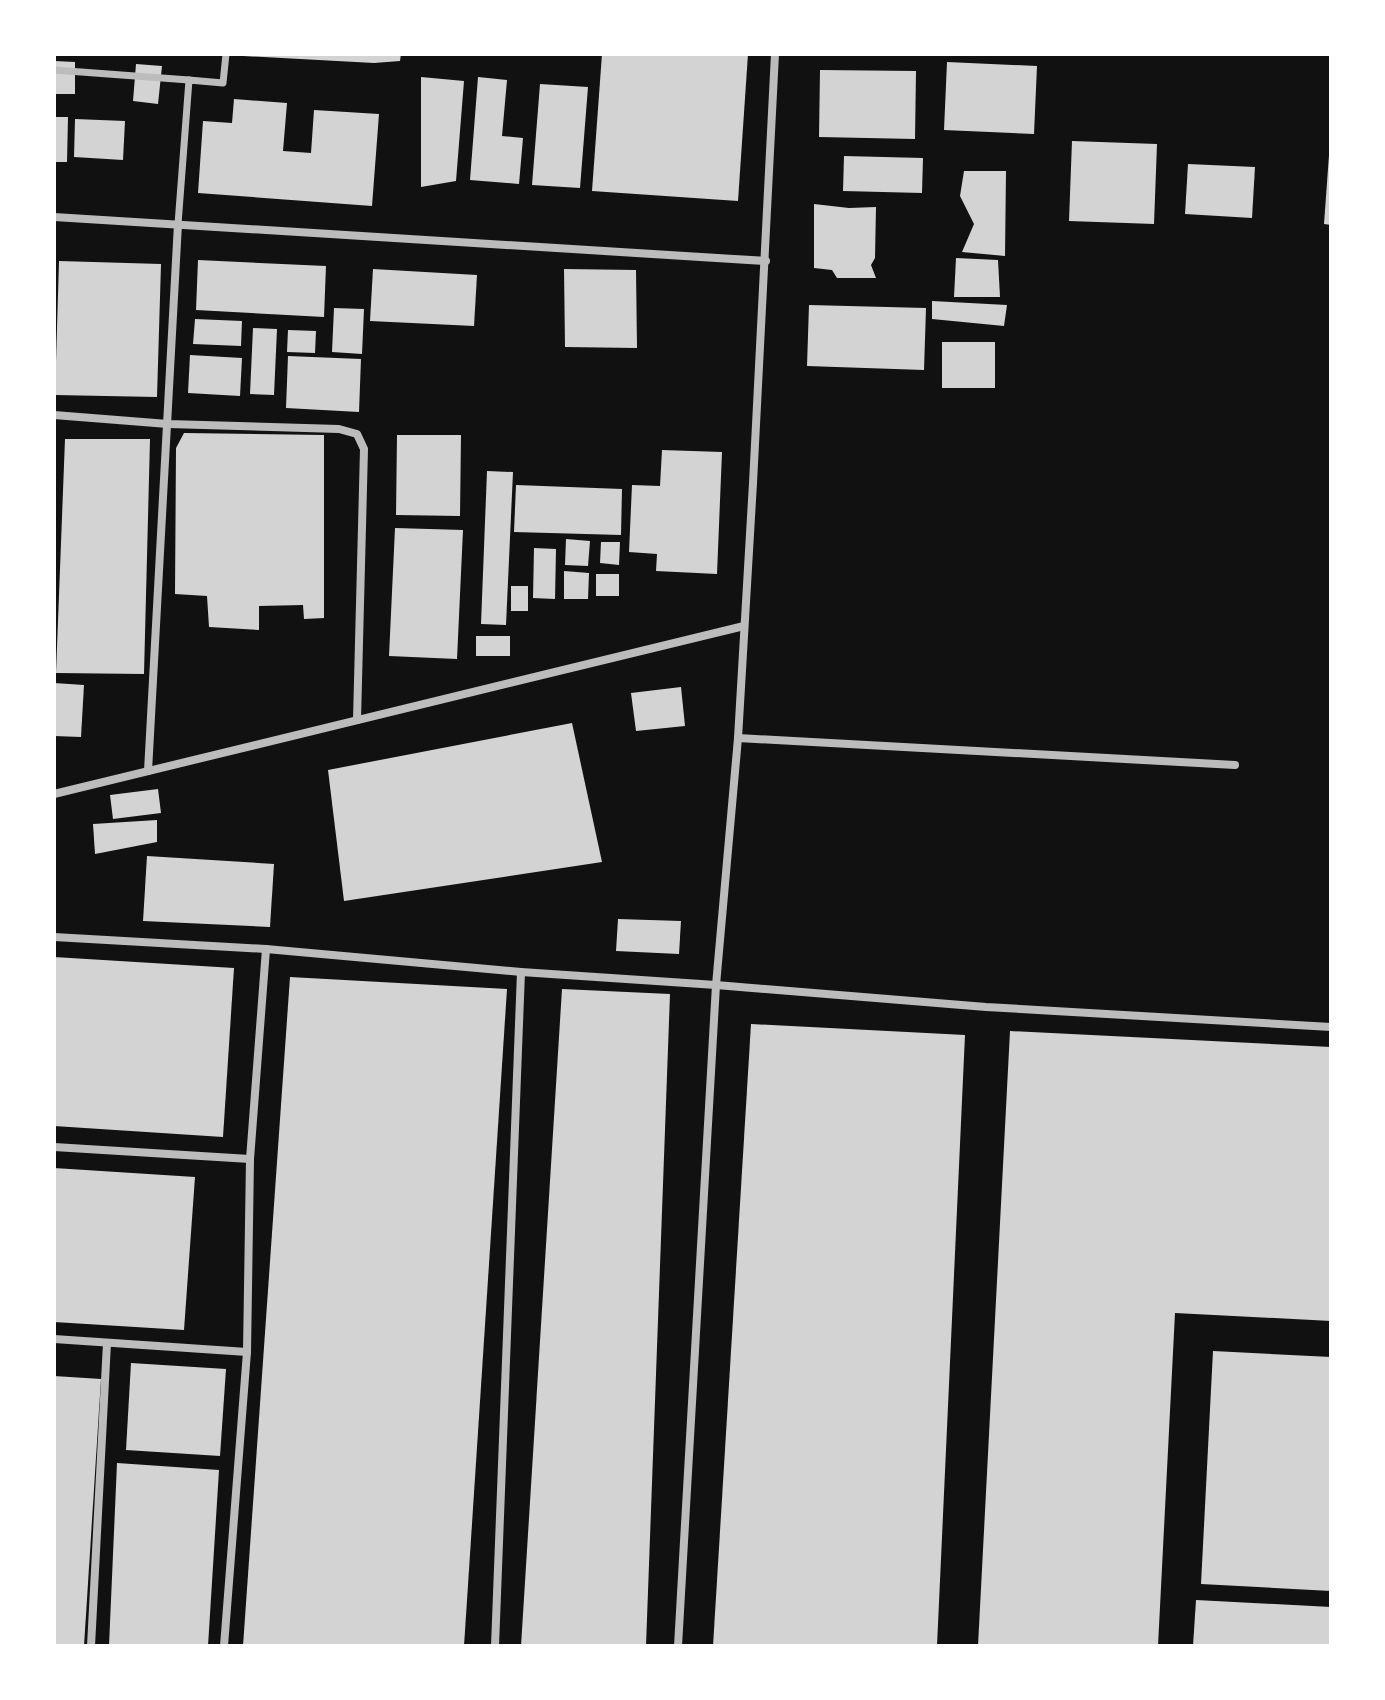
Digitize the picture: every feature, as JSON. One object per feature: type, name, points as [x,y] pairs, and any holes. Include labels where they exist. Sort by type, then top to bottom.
[{"type":"street","points":[[54,70],[223,83],[226,54]]},
{"type":"street","points":[[678,1646],[716,985],[738,738],[775,54]]},
{"type":"street","points":[[148,771],[178,224],[189,80]]},
{"type":"street","points":[[54,217],[766,261]]},
{"type":"street","points":[[54,415],[168,424],[339,429],[357,434],[364,449],[357,720]]},
{"type":"street","points":[[54,794],[744,626]]},
{"type":"street","points":[[738,738],[1235,765]]},
{"type":"street","points":[[54,937],[266,949],[521,972],[986,1007],[1331,1027]]},
{"type":"street","points":[[224,1646],[247,1352],[250,1159],[266,949]]},
{"type":"street","points":[[495,1646],[521,972]]},
{"type":"street","points":[[54,1147],[250,1159]]},
{"type":"street","points":[[54,1339],[247,1352]]},
{"type":"street","points":[[91,1646],[107,1343]]},
{"type":"building","points":[[243,54],[401,54],[400,61],[374,63]]},
{"type":"building","points":[[602,54],[748,54],[738,201],[592,191]]},
{"type":"building","points":[[54,61],[75,62],[75,94],[54,94]]},
{"type":"building","points":[[947,62],[1037,66],[1034,134],[944,130]]},
{"type":"building","points":[[136,64],[162,66],[158,104],[133,101]]},
{"type":"building","points":[[820,70],[916,71],[915,139],[819,137]]},
{"type":"building","points":[[421,77],[464,81],[456,181],[421,187]]},
{"type":"building","points":[[478,77],[507,80],[502,136],[523,138],[519,184],[470,180]]},
{"type":"building","points":[[540,84],[588,87],[580,188],[532,185]]},
{"type":"building","points":[[234,99],[287,103],[283,151],[311,153],[314,110],[379,114],[372,206],[198,193],[203,121],[232,123]]},
{"type":"building","points":[[54,117],[68,117],[67,162],[54,162]]},
{"type":"building","points":[[75,119],[125,121],[123,160],[74,157]]},
{"type":"building","points":[[1072,141],[1157,144],[1154,224],[1069,221]]},
{"type":"building","points":[[1331,155],[1331,225],[1324,224]]},
{"type":"building","points":[[844,156],[923,158],[922,193],[843,191]]},
{"type":"building","points":[[1188,164],[1255,167],[1252,218],[1185,214]]},
{"type":"building","points":[[964,171],[1006,171],[1005,256],[962,252],[974,224],[960,196]]},
{"type":"building","points":[[814,204],[876,207],[875,258],[871,265],[876,278],[837,278],[832,270],[814,268]]},
{"type":"building","points":[[956,258],[998,260],[1000,297],[954,297]]},
{"type":"building","points":[[198,260],[326,266],[324,317],[196,310]]},
{"type":"building","points":[[59,261],[161,264],[157,397],[55,395]]},
{"type":"building","points":[[373,269],[477,275],[474,326],[370,321]]},
{"type":"building","points":[[564,269],[636,270],[637,348],[565,347]]},
{"type":"building","points":[[932,301],[1007,305],[1004,326],[932,319]]},
{"type":"building","points":[[809,305],[926,308],[924,370],[807,366]]},
{"type":"building","points":[[334,308],[364,309],[362,354],[332,352]]},
{"type":"building","points":[[195,319],[242,321],[241,346],[193,344]]},
{"type":"building","points":[[253,328],[277,329],[274,395],[250,394]]},
{"type":"building","points":[[288,330],[316,331],[315,353],[287,352]]},
{"type":"building","points":[[942,342],[995,342],[995,388],[942,388]]},
{"type":"building","points":[[190,355],[242,358],[240,396],[188,393]]},
{"type":"building","points":[[288,356],[361,359],[359,412],[286,408]]},
{"type":"building","points":[[184,433],[324,435],[324,618],[304,619],[303,605],[259,606],[259,630],[209,627],[207,596],[175,594],[176,448]]},
{"type":"building","points":[[397,435],[461,435],[460,516],[396,515]]},
{"type":"building","points":[[65,439],[150,439],[144,674],[56,673]]},
{"type":"building","points":[[662,450],[722,452],[717,574],[656,571],[657,554],[629,552],[632,485],[660,486]]},
{"type":"building","points":[[487,471],[513,472],[506,625],[481,624]]},
{"type":"building","points":[[516,485],[622,489],[621,535],[514,532]]},
{"type":"building","points":[[395,528],[463,530],[457,659],[389,656]]},
{"type":"building","points":[[566,539],[590,541],[588,566],[565,565]]},
{"type":"building","points":[[601,542],[620,542],[619,565],[600,563]]},
{"type":"building","points":[[534,548],[556,549],[555,599],[533,598]]},
{"type":"building","points":[[564,571],[589,573],[588,599],[564,599]]},
{"type":"building","points":[[596,574],[619,574],[619,596],[596,596]]},
{"type":"building","points":[[511,586],[528,586],[528,611],[511,611]]},
{"type":"building","points":[[476,636],[510,636],[510,656],[476,656]]},
{"type":"building","points":[[54,683],[84,685],[81,737],[54,736]]},
{"type":"building","points":[[681,687],[685,726],[636,731],[631,693]]},
{"type":"building","points":[[572,723],[602,862],[344,901],[328,770]]},
{"type":"building","points":[[158,789],[161,813],[113,819],[110,795]]},
{"type":"building","points":[[157,820],[157,842],[95,854],[93,824]]},
{"type":"building","points":[[147,856],[274,864],[270,927],[143,921]]},
{"type":"building","points":[[618,919],[681,921],[679,954],[616,951]]},
{"type":"building","points":[[54,957],[234,968],[223,1137],[54,1126]]},
{"type":"building","points":[[290,977],[507,989],[464,1646],[243,1646]]},
{"type":"building","points":[[562,989],[670,994],[646,1646],[521,1646]]},
{"type":"building","points":[[751,1024],[965,1035],[937,1646],[713,1646]]},
{"type":"building","points":[[1010,1031],[1331,1047],[1331,1321],[1175,1313],[1158,1646],[978,1646]]},
{"type":"building","points":[[54,1168],[195,1177],[184,1330],[54,1322]]},
{"type":"building","points":[[1213,1351],[1331,1357],[1331,1591],[1201,1584]]},
{"type":"building","points":[[131,1363],[226,1369],[220,1456],[126,1450]]},
{"type":"building","points":[[54,1376],[101,1379],[84,1646],[54,1646]]},
{"type":"building","points":[[117,1463],[219,1470],[208,1646],[109,1646]]},
{"type":"building","points":[[1196,1600],[1331,1607],[1331,1646],[1193,1646]]}]
